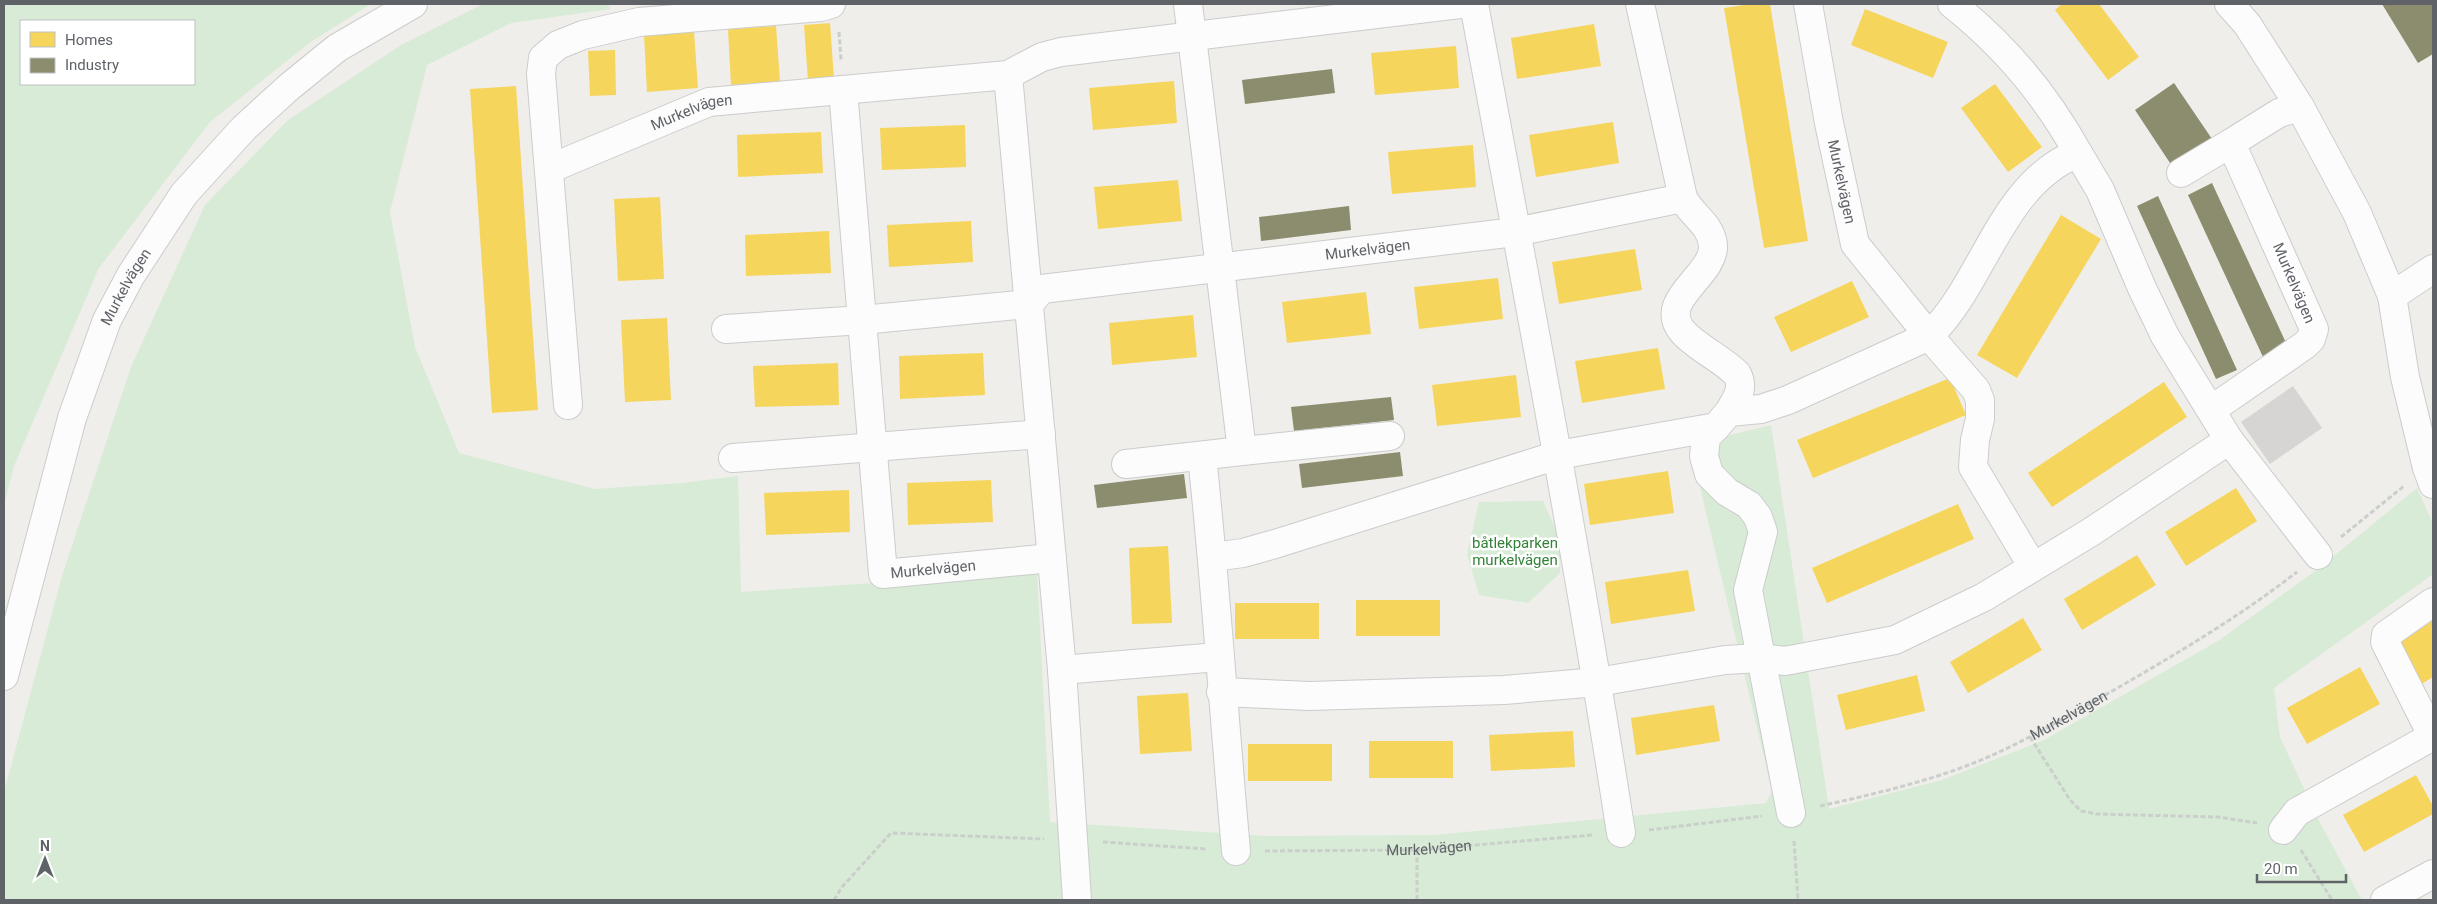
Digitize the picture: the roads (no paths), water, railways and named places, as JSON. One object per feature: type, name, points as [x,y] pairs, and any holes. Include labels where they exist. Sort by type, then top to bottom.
[{"type":"street","name":"Murkelvägen","points":[[4,676],[72,418],[106,320],[131,275],[184,194],[244,128],[289,87],[337,48],[413,4]]},
{"type":"street","points":[[1188,4],[1242,451]]},
{"type":"street","name":"Murkelvägen","points":[[549,169],[709,102],[1008,74],[1042,57],[1060,52],[1460,4]]},
{"type":"street","points":[[1474,4],[1558,455],[1598,682],[1621,833]]},
{"type":"street","points":[[1640,4],[1682,198],[1686,206],[1702,221],[1710,233],[1713,246],[1710,260],[1678,303],[1678,323],[1682,332],[1737,374],[1741,381],[1741,391],[1722,419],[1706,437],[1704,456],[1708,474],[1727,492],[1749,505],[1758,517],[1763,532],[1748,590],[1791,813]]},
{"type":"street","name":"Murkelvägen","points":[[1808,4],[1829,123],[1855,244],[1929,336],[1976,390],[1980,400],[1980,419],[1975,440],[1973,466],[2032,566]]},
{"type":"street","points":[[1952,4],[1982,27],[2035,85],[2051,107],[2100,190],[2165,336],[2229,440],[2318,555]]},
{"type":"street","points":[[2229,4],[2247,24],[2300,107],[2357,213],[2392,296],[2405,377],[2430,476]]},
{"type":"street","points":[[568,404],[541,74],[544,58],[558,45],[583,35],[704,10],[821,7],[835,13]]},
{"type":"street","points":[[1008,74],[1062,670],[1077,900]]},
{"type":"street","name":"Murkelvägen","points":[[844,90],[882,574],[1052,558]]},
{"type":"street","points":[[2181,172],[2279,114],[2300,107]]},
{"type":"street","name":"Murkelvägen","points":[[2211,410],[2306,345],[2314,329],[2231,143]]},
{"type":"street","points":[[1213,557],[1243,553],[1275,544],[1558,455],[1761,409],[1788,400],[1929,336],[1945,321],[2021,196],[2047,171],[2067,157],[2078,153]]},
{"type":"street","name":"Murkelvägen","points":[[1029,304],[1042,289],[1515,232],[1682,198]]},
{"type":"street","points":[[2392,296],[2433,268]]},
{"type":"street","points":[[726,329],[862,320],[1029,304]]},
{"type":"street","points":[[733,458],[1041,434]]},
{"type":"street","points":[[1126,464],[1390,436]]},
{"type":"street","points":[[1221,692],[1310,696],[1504,690],[1598,682],[1725,660],[1760,658],[1785,661],[1895,640],[1984,597],[2032,566],[2091,532],[2229,440]]},
{"type":"street","points":[[1202,456],[1213,557],[1218,657],[1236,851]]},
{"type":"street","points":[[2283,830],[2297,812],[2433,736],[2385,642],[2386,635],[2433,602]]},
{"type":"street","points":[[1062,670],[1218,657]]},
{"type":"street","points":[[2385,900],[2433,874]]},
{"type":"park label","name":"båtlekparken murkelvägen","points":[[1515,552]]}]
